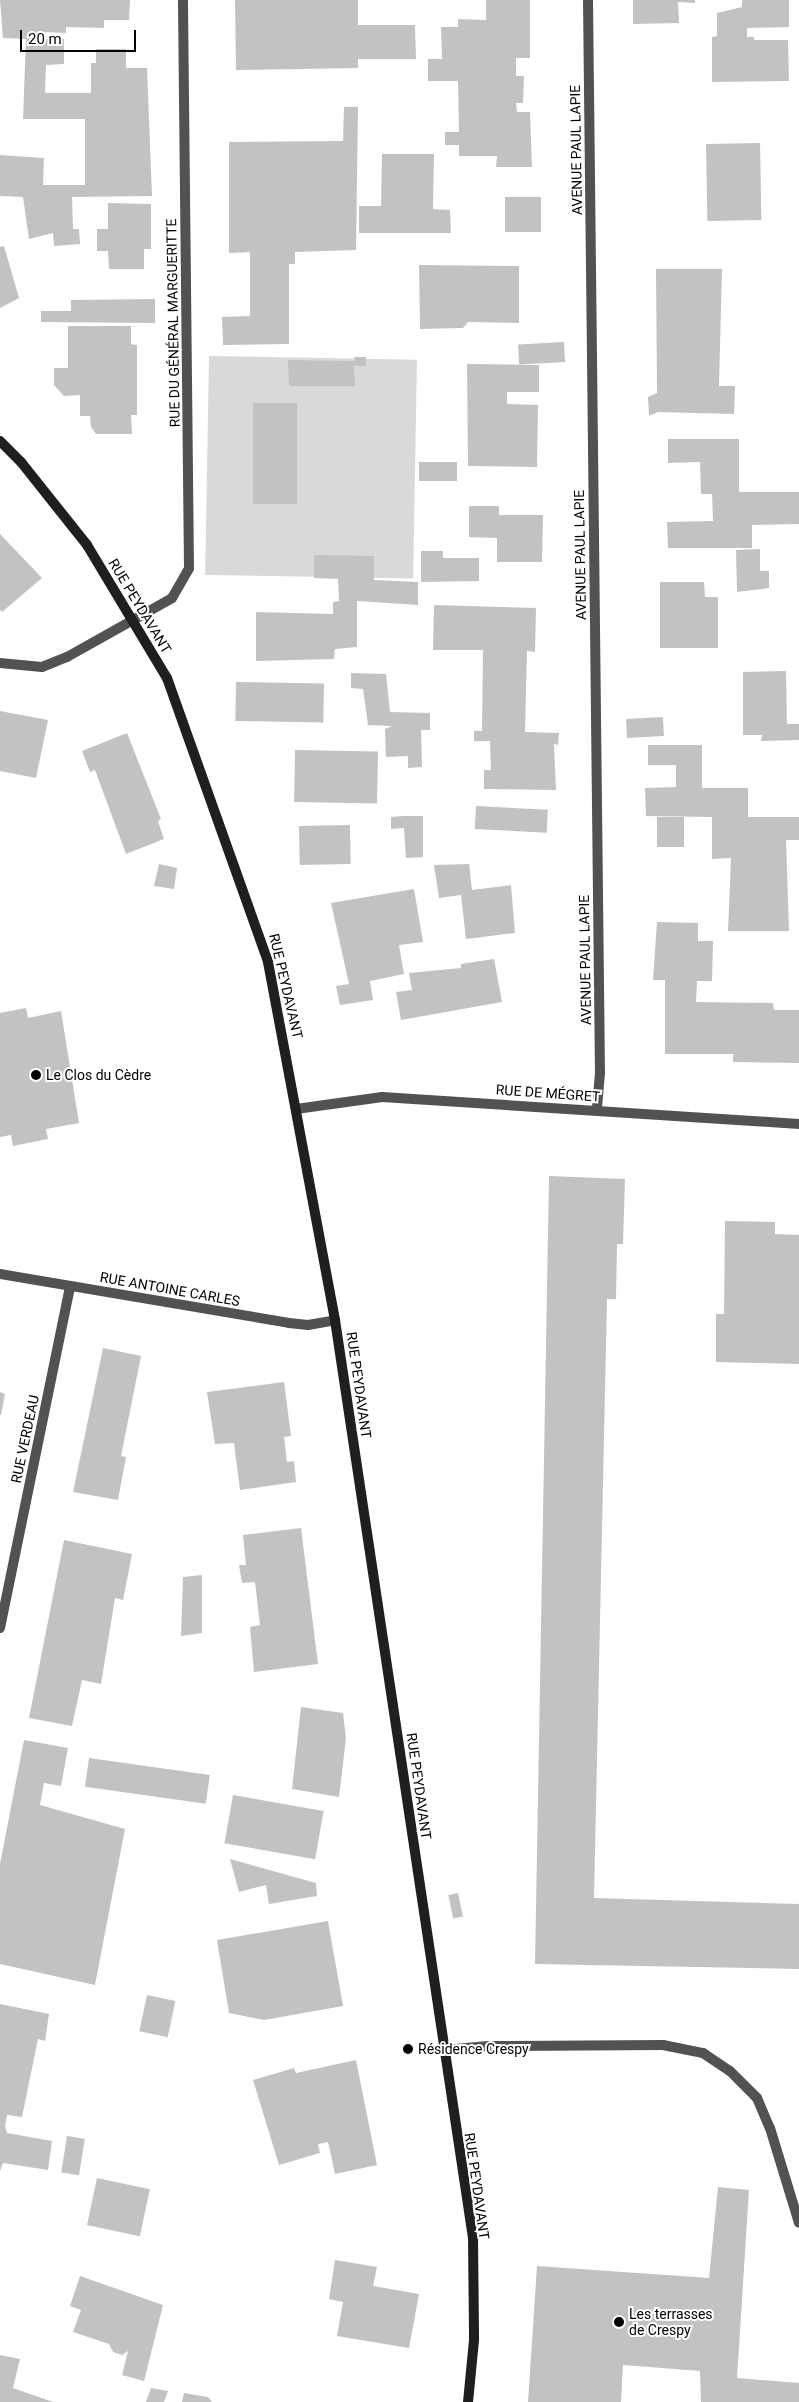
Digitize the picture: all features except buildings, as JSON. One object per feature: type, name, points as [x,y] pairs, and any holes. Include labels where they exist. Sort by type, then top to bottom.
[{"type":"street","name":"RUE DU GÉNÉRAL MARGUERITTE","points":[[0,663],[42,667],[135,621],[172,598],[189,568],[183,0]]},
{"type":"street","name":"AVENUE PAUL LAPIE","points":[[588,0],[600,1073],[597,1110]]},
{"type":"street","name":"RUE PEYDAVANT","points":[[0,442],[22,462],[87,545],[135,621],[167,678],[254,915],[268,962],[335,1320],[473,2238],[474,2340],[468,2402]]},
{"type":"street","name":"RUE DE MÉGRET","points":[[296,1109],[382,1096],[799,1124]]},
{"type":"street","name":"RUE ANTOINE CARLES","points":[[0,1274],[308,1325],[335,1320]]},
{"type":"street","name":"RUE VERDEAU","points":[[0,1628],[70,1286]]},
{"type":"street","points":[[444,2050],[488,2046],[663,2045],[703,2053],[730,2071],[757,2098],[770,2128],[799,2223]]},
{"type":"shaded area","points":[[209,356],[417,360],[413,579],[205,575]]},
{"type":"place","name":"Le Clos du Cèdre","points":[[36,1075]]},
{"type":"place","name":"Résidence Crespy","points":[[408,2049]]},
{"type":"place","name":"Les terrasses de Crespy","points":[[619,2322]]}]
